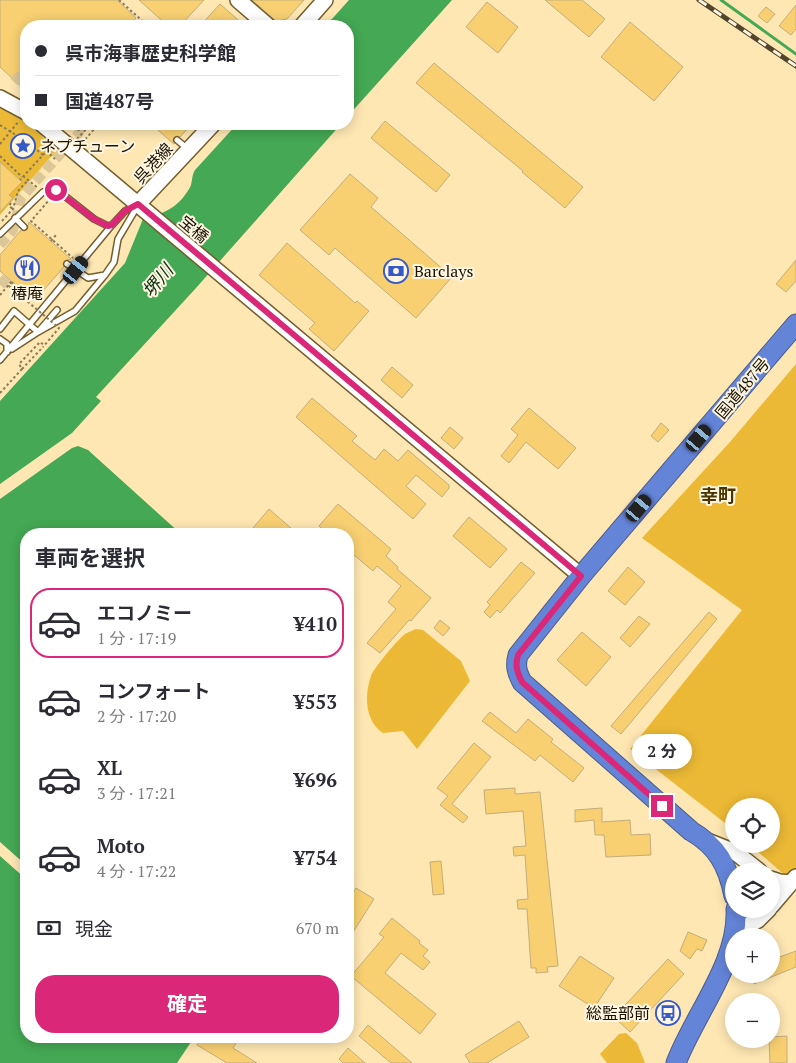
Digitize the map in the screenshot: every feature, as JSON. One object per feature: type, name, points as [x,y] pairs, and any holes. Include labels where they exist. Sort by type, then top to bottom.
[{"type":"highway","name":"国道487号","points":[[725,869],[720,854],[707,841],[683,824],[522,682],[516,663],[518,655],[581,576],[796,324]]},
{"type":"highway","points":[[676,1063],[684,1040],[720,975],[725,961]]},
{"type":"street","points":[[238,0],[261,20]]},
{"type":"street","points":[[307,20],[325,0]]},
{"type":"street","points":[[0,98],[20,115]]},
{"type":"street","name":"宝橋","points":[[49,130],[581,576]]},
{"type":"street","name":"呉港線","points":[[138,204],[207,130]]},
{"type":"street","points":[[707,841],[735,852],[749,863]]},
{"type":"street","points":[[780,882],[794,880]]},
{"type":"street","points":[[780,896],[794,880]]},
{"type":"street","points":[[743,928],[760,918]]},
{"type":"lane","points":[[177,140],[189,150]]},
{"type":"lane","points":[[0,234],[42,192],[56,190],[102,224],[112,225]]},
{"type":"lane","points":[[0,360],[112,225],[125,211],[138,204]]},
{"type":"lane","points":[[7,352],[75,311],[114,262],[118,239],[138,204]]},
{"type":"lane","points":[[15,218],[24,227]]},
{"type":"lane","points":[[67,264],[88,278]]},
{"type":"lane","points":[[82,281],[105,275]]},
{"type":"lane","points":[[38,332],[57,310]]},
{"type":"lane","points":[[0,329],[14,311],[38,332]]},
{"type":"lane","points":[[0,339],[7,344],[7,352]]},
{"type":"path","points":[[119,0],[141,20]]},
{"type":"path","points":[[0,144],[20,120]]},
{"type":"path","points":[[0,125],[43,154]]},
{"type":"path","points":[[77,139],[85,130]]},
{"type":"path","points":[[81,144],[93,130]]},
{"type":"path","points":[[20,180],[52,145]]},
{"type":"path","points":[[46,151],[56,159]]},
{"type":"path","points":[[0,156],[38,188]]},
{"type":"path","points":[[0,222],[13,209],[18,191],[28,180]]},
{"type":"path","points":[[48,197],[50,199],[31,222],[74,259]]},
{"type":"path","points":[[10,204],[13,209]]},
{"type":"path","points":[[51,240],[56,235]]},
{"type":"path","points":[[0,294],[12,282],[9,286],[59,328],[0,393]]},
{"type":"path","points":[[22,369],[18,364],[40,342],[44,346]]},
{"type":"shaded area","points":[[0,103],[20,116],[20,130],[37,130],[55,152],[0,215]]},
{"type":"shaded area","points":[[796,364],[796,868],[787,877],[780,871],[780,863],[771,863],[759,853],[780,853],[780,798],[725,798],[725,823],[630,749],[742,610],[642,538],[730,442]]},
{"type":"shaded area","points":[[416,629],[423,630],[461,661],[470,681],[417,749],[403,731],[383,733],[377,728],[369,715],[367,700],[371,676],[376,667],[405,634]]},
{"type":"shaded area","points":[[626,1033],[637,1043],[645,1063],[607,1063],[600,1054],[619,1034]]},
{"type":"water","points":[[349,0],[452,0],[354,109],[354,20],[330,20]]},
{"type":"water","name":"堺川","points":[[232,130],[336,130],[196,288],[96,397],[101,401],[72,433],[0,484],[0,401],[125,263],[143,219],[164,212],[180,201],[190,187],[195,170]]},
{"type":"water","points":[[78,446],[88,450],[174,528],[20,528],[20,860],[0,842],[0,499],[72,448]]},
{"type":"water","points":[[0,856],[20,874],[20,1043],[190,1043],[177,1063],[0,1063]]},
{"type":"building","points":[[0,0],[117,0],[136,18],[134,20],[20,20],[20,85],[0,67]]},
{"type":"building","points":[[139,0],[204,0],[186,20],[161,20]]},
{"type":"building","points":[[252,0],[304,0],[287,19],[275,20]]},
{"type":"building","points":[[545,0],[582,0],[605,19],[589,37]]},
{"type":"building","points":[[487,2],[518,27],[498,53],[466,27]]},
{"type":"building","points":[[220,4],[238,20],[205,20]]},
{"type":"building","points":[[796,5],[796,29],[791,35],[779,26]]},
{"type":"building","points":[[766,7],[775,14],[767,23],[758,16]]},
{"type":"building","points":[[630,22],[683,67],[654,101],[601,57]]},
{"type":"building","points":[[434,63],[583,187],[565,208],[416,83]]},
{"type":"building","points":[[385,121],[450,175],[436,192],[371,138]]},
{"type":"building","points":[[158,130],[186,130],[180,137],[174,137],[174,144]]},
{"type":"building","points":[[0,162],[22,182],[9,195],[13,198],[0,212]]},
{"type":"building","points":[[350,174],[378,198],[371,207],[452,277],[416,318],[335,248],[329,255],[300,230]]},
{"type":"building","points":[[29,222],[71,259],[64,261],[64,267],[34,301],[0,271],[0,255],[21,230],[27,230]]},
{"type":"building","points":[[287,243],[355,303],[357,301],[369,311],[334,351],[309,329],[315,323],[259,275]]},
{"type":"building","points":[[796,260],[796,281],[786,292],[776,284]]},
{"type":"building","points":[[392,367],[413,385],[402,398],[381,380]]},
{"type":"building","points":[[312,398],[357,436],[352,441],[375,460],[384,449],[398,461],[408,450],[449,485],[449,488],[442,497],[416,475],[406,486],[426,504],[413,519],[296,417]]},
{"type":"building","points":[[529,408],[576,448],[558,469],[526,442],[509,463],[501,456],[518,435],[511,429]]},
{"type":"building","points":[[661,423],[669,430],[658,442],[651,436]]},
{"type":"building","points":[[450,427],[463,438],[454,449],[441,438]]},
{"type":"building","points":[[338,504],[391,549],[386,556],[398,567],[397,569],[431,598],[380,653],[367,643],[396,609],[388,602],[401,586],[377,566],[373,571],[354,555],[354,528],[321,528],[319,526]]},
{"type":"building","points":[[269,509],[291,528],[253,528]]},
{"type":"building","points":[[469,517],[507,549],[490,568],[453,536]]},
{"type":"building","points":[[521,562],[535,573],[500,613],[497,610],[490,618],[484,612],[490,605],[487,602]]},
{"type":"building","points":[[628,567],[645,582],[625,605],[608,591]]},
{"type":"building","points":[[709,612],[717,619],[621,734],[611,726]]},
{"type":"building","points":[[639,616],[650,624],[630,647],[620,638]]},
{"type":"building","points":[[440,620],[450,628],[443,636],[434,628]]},
{"type":"building","points":[[582,632],[611,657],[586,686],[557,660]]},
{"type":"building","points":[[490,712],[516,733],[528,719],[553,739],[551,742],[584,768],[573,782],[540,755],[535,761],[482,721]]},
{"type":"building","points":[[474,743],[491,757],[452,804],[468,817],[463,823],[440,805],[448,796],[437,788]]},
{"type":"building","points":[[515,788],[515,794],[540,792],[558,966],[547,967],[548,972],[536,973],[536,968],[531,968],[527,909],[518,909],[517,900],[528,899],[525,855],[514,856],[513,847],[526,846],[523,811],[486,814],[484,790]]},
{"type":"building","points":[[602,808],[602,822],[630,820],[631,835],[650,834],[651,855],[606,857],[604,835],[595,835],[594,820],[575,822],[575,810]]},
{"type":"building","points":[[441,861],[444,894],[433,895],[430,862]]},
{"type":"building","points":[[356,888],[374,899],[354,931],[354,892]]},
{"type":"building","points":[[392,918],[428,950],[423,956],[430,962],[423,970],[401,953],[385,973],[436,1014],[420,1034],[354,979],[354,972],[384,937],[379,934]]},
{"type":"building","points":[[688,932],[707,940],[702,951],[697,949],[690,959],[680,951]]},
{"type":"building","points":[[796,951],[796,967],[780,973],[780,957]]},
{"type":"building","points":[[580,956],[614,978],[594,1008],[559,986]]},
{"type":"building","points":[[668,959],[684,974],[630,1032],[614,1017]]},
{"type":"building","points":[[519,1021],[529,1037],[487,1063],[470,1063],[465,1055]]},
{"type":"building","points":[[368,1025],[412,1063],[391,1063],[359,1036]]},
{"type":"building","points":[[780,1036],[787,1036],[787,1063],[770,1063],[769,1048],[780,1048]]},
{"type":"building","points":[[198,1043],[236,1043],[233,1048],[257,1063],[227,1063],[197,1045]]},
{"type":"building","points":[[348,1048],[365,1063],[343,1063],[339,1059]]},
{"type":"waterway","points":[[721,0],[796,54]]},
{"type":"tunnel","points":[[14,75],[20,80]]},
{"type":"tunnel","points":[[0,245],[13,230],[21,198],[79,133],[76,130]]},
{"type":"tunnel","points":[[0,278],[9,286]]},
{"type":"railway","points":[[699,0],[796,66]]},
{"type":"place","name":"ネプチューン","points":[[23,146]]},
{"type":"place","name":"椿庵","points":[[27,268]]},
{"type":"place","name":"Barclays","points":[[396,271]]},
{"type":"place","name":"総監部前","points":[[668,1013]]},
{"type":"district","name":"幸町","points":[[718,496]]},
{"type":"route","points":[[56,190],[94,219],[108,226],[112,225],[125,211],[138,204],[581,576],[518,655],[516,671],[522,682],[662,806]]}]
